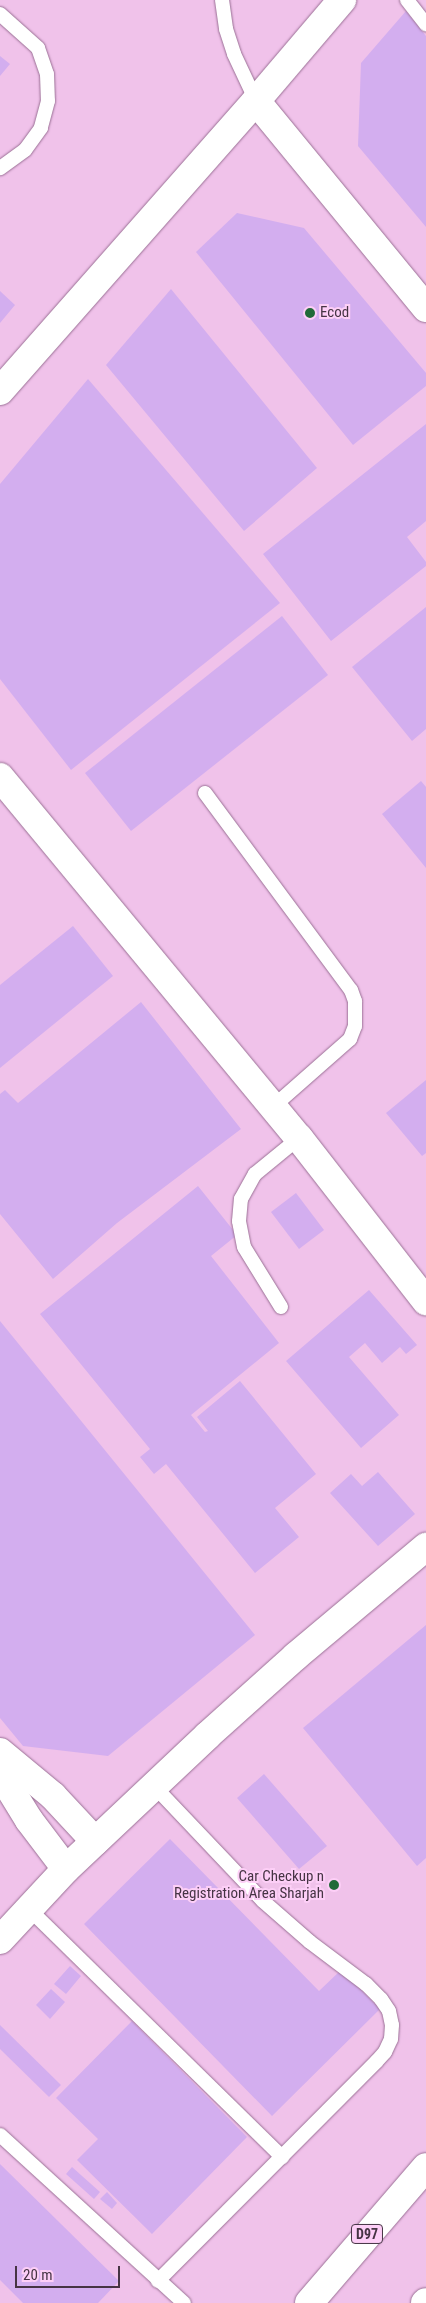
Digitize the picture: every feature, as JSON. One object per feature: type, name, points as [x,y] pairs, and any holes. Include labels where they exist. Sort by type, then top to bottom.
[{"type":"street","points":[[0,391],[256,101],[342,0]]},
{"type":"street","points":[[256,101],[426,308]]},
{"type":"street","points":[[0,777],[273,1106],[426,1301]]},
{"type":"street","points":[[0,1940],[30,1910],[66,1869],[154,1786],[296,1656],[426,1547]]},
{"type":"street","points":[[0,1752],[53,1796],[95,1842]]},
{"type":"street","points":[[0,1773],[29,1820],[66,1869]]},
{"type":"street","name":"D97","points":[[310,2303],[426,2167]]},
{"type":"lane","points":[[222,0],[226,29],[234,54],[256,101]]},
{"type":"lane","points":[[407,0],[426,24]]},
{"type":"lane","points":[[0,14],[38,48],[47,74],[48,101],[41,128],[25,150],[0,168]]},
{"type":"lane","points":[[205,793],[351,990],[355,1001],[355,1026],[350,1039],[273,1106]]},
{"type":"lane","points":[[281,1307],[244,1247],[239,1221],[241,1199],[255,1174],[299,1138]]},
{"type":"lane","points":[[154,1786],[263,1900],[310,1942],[366,1984],[382,2000],[389,2011],[392,2025],[391,2038],[385,2052],[158,2281]]},
{"type":"lane","points":[[30,1910],[282,2157]]},
{"type":"lane","points":[[0,2135],[184,2303]]},
{"type":"building","points":[[406,11],[426,36],[426,227],[358,146],[361,63]]},
{"type":"building","points":[[0,56],[10,64],[0,76]]},
{"type":"building","name":"Ecod","points":[[237,213],[304,228],[426,373],[426,386],[353,445],[196,252]]},
{"type":"building","points":[[171,289],[317,468],[244,531],[106,365]]},
{"type":"building","points":[[0,291],[15,305],[0,323]]},
{"type":"building","points":[[88,379],[280,603],[71,770],[0,679],[0,484]]},
{"type":"building","points":[[426,424],[426,521],[407,537],[426,562],[426,566],[331,641],[263,554]]},
{"type":"building","points":[[426,607],[426,729],[412,741],[352,667]]},
{"type":"building","points":[[282,616],[328,675],[131,831],[85,773]]},
{"type":"building","points":[[421,781],[426,787],[426,868],[382,814]]},
{"type":"building","points":[[73,926],[113,976],[0,1068],[0,985]]},
{"type":"building","points":[[141,1002],[241,1129],[117,1223],[53,1279],[0,1214],[0,1094],[5,1090],[18,1103]]},
{"type":"building","points":[[426,1080],[426,1153],[422,1156],[386,1113]]},
{"type":"building","points":[[198,1186],[237,1235],[211,1256],[279,1343],[191,1415],[205,1432],[208,1431],[197,1417],[240,1381],[316,1474],[275,1508],[299,1537],[255,1573],[166,1464],[154,1474],[140,1457],[150,1449],[40,1314]]},
{"type":"building","points":[[296,1193],[324,1230],[299,1249],[271,1212]]},
{"type":"building","points":[[369,1290],[417,1345],[406,1354],[400,1347],[382,1363],[365,1343],[349,1357],[399,1415],[361,1448],[286,1361]]},
{"type":"building","points":[[0,1321],[255,1635],[108,1756],[23,1746],[0,1718]]},
{"type":"building","points":[[378,1472],[415,1514],[378,1546],[330,1493],[351,1474],[362,1486]]},
{"type":"building","points":[[426,1625],[426,1858],[417,1866],[303,1728]]},
{"type":"building","points":[[264,1774],[327,1846],[299,1869],[237,1798]]},
{"type":"building","points":[[170,1839],[319,1991],[341,1970],[380,2009],[272,2116],[84,1924]]},
{"type":"building","points":[[70,1966],[81,1976],[66,1994],[54,1984]]},
{"type":"building","points":[[51,1989],[65,2002],[50,2019],[36,2005]]},
{"type":"building","points":[[132,2021],[247,2137],[152,2234],[77,2160],[98,2139],[56,2098]]},
{"type":"building","points":[[0,2025],[61,2085],[49,2097],[0,2049]]},
{"type":"building","points":[[0,2164],[119,2281],[98,2303],[23,2303],[0,2280]]},
{"type":"building","points":[[72,2167],[100,2192],[94,2199],[66,2174]]},
{"type":"building","points":[[107,2192],[117,2203],[112,2209],[100,2199]]},
{"type":"place","name":"Ecod","points":[[310,313]]},
{"type":"place","name":"Car Checkup n Registration Area Sharjah","points":[[334,1885]]}]
